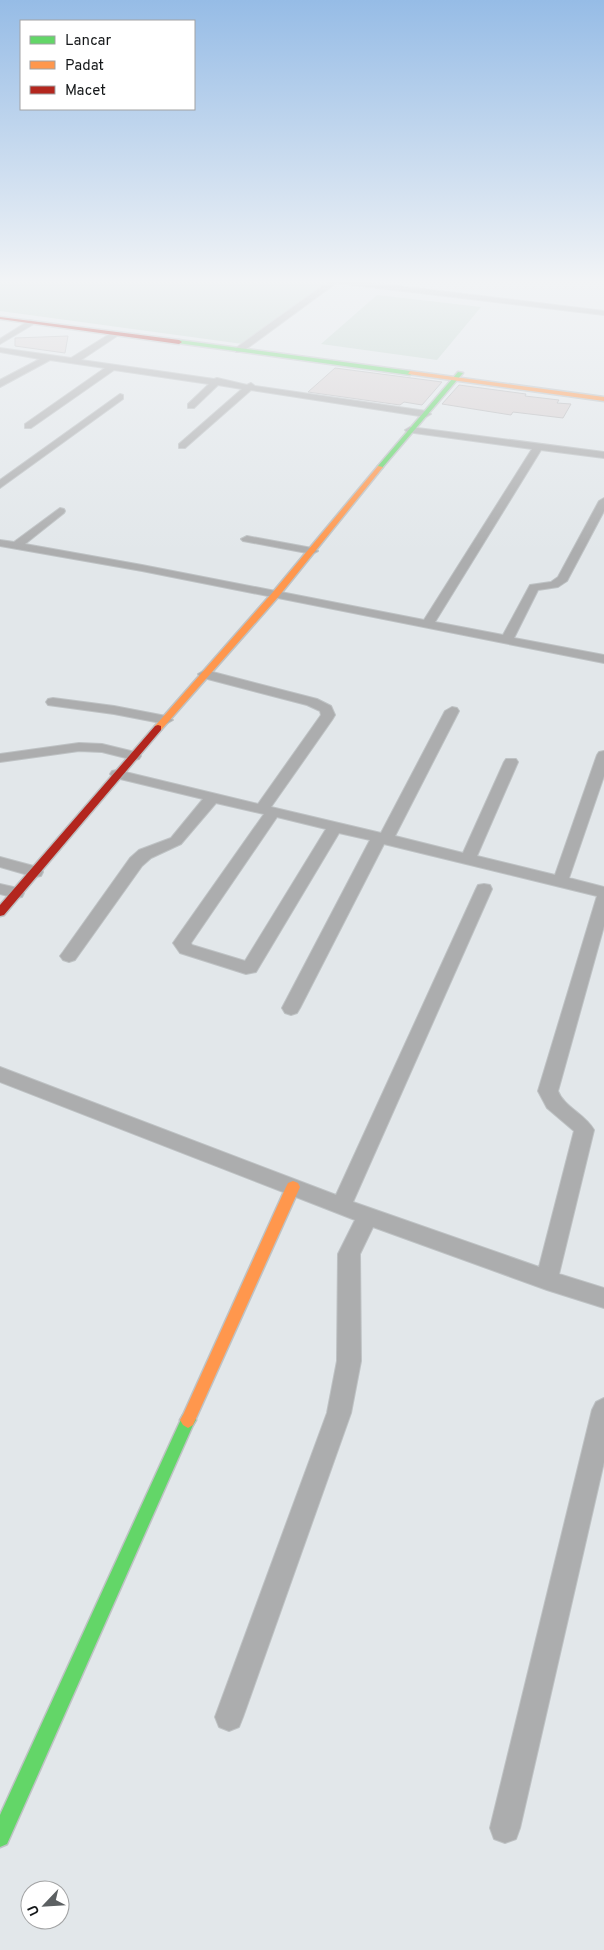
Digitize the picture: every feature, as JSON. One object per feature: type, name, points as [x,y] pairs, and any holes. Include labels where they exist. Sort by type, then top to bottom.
[{"type":"street","points":[[0,384],[25,370]]},
{"type":"street","points":[[28,426],[108,370]]},
{"type":"street","points":[[141,370],[426,414]]},
{"type":"street","points":[[406,370],[604,399]]},
{"type":"street","points":[[458,377],[604,393]]},
{"type":"street","points":[[0,912],[8,891],[35,872],[117,774],[276,594],[410,430],[458,377]]},
{"type":"street","points":[[191,406],[217,381]]},
{"type":"street","points":[[182,446],[251,386]]},
{"type":"street","points":[[0,485],[120,398]]},
{"type":"street","points":[[410,430],[604,455]]},
{"type":"street","points":[[428,624],[538,446]]},
{"type":"street","points":[[507,640],[534,587],[554,585],[563,579],[604,501]]},
{"type":"street","points":[[16,546],[60,511]]},
{"type":"street","points":[[247,539],[312,551]]},
{"type":"street","points":[[0,543],[276,594],[604,659]]},
{"type":"street","points":[[206,674],[312,702],[326,709],[328,715],[182,943],[186,949],[250,968],[335,827]]},
{"type":"street","points":[[53,702],[114,710],[166,720]]},
{"type":"street","points":[[291,1008],[452,711]]},
{"type":"street","points":[[0,758],[79,747],[102,748],[134,756]]},
{"type":"street","points":[[562,874],[604,755]]},
{"type":"street","points":[[471,853],[511,762]]},
{"type":"street","points":[[117,774],[335,827],[387,834],[562,874],[604,892]]},
{"type":"street","points":[[69,956],[136,862],[145,854],[176,841],[213,797]]},
{"type":"street","points":[[0,862],[35,872]]},
{"type":"street","points":[[341,1206],[484,890]]},
{"type":"street","points":[[547,1280],[584,1130],[577,1120],[552,1100],[548,1091],[604,897]]},
{"type":"street","points":[[0,1074],[341,1206],[547,1280],[604,1298]]},
{"type":"street","points":[[0,1837],[293,1187]]},
{"type":"street","points":[[229,1717],[339,1413],[349,1361],[349,1254],[368,1215]]},
{"type":"street","points":[[505,1828],[604,1410]]},
{"type":"building","points":[[333,370],[350,370],[442,382],[422,405],[404,402],[400,405],[308,392]]},
{"type":"building","points":[[459,385],[526,394],[525,396],[559,400],[557,403],[571,404],[563,418],[513,412],[511,415],[442,404]]},
{"type":"traffic: fast","points":[[388,370],[410,373]]},
{"type":"traffic: fast","points":[[380,467],[460,373]]},
{"type":"traffic: fast","points":[[0,1837],[188,1420]]},
{"type":"traffic: slow","points":[[410,373],[604,399]]},
{"type":"traffic: slow","points":[[158,728],[276,594],[380,467]]},
{"type":"traffic: slow","points":[[188,1420],[293,1187]]},
{"type":"traffic: jam","points":[[0,912],[158,728]]}]
